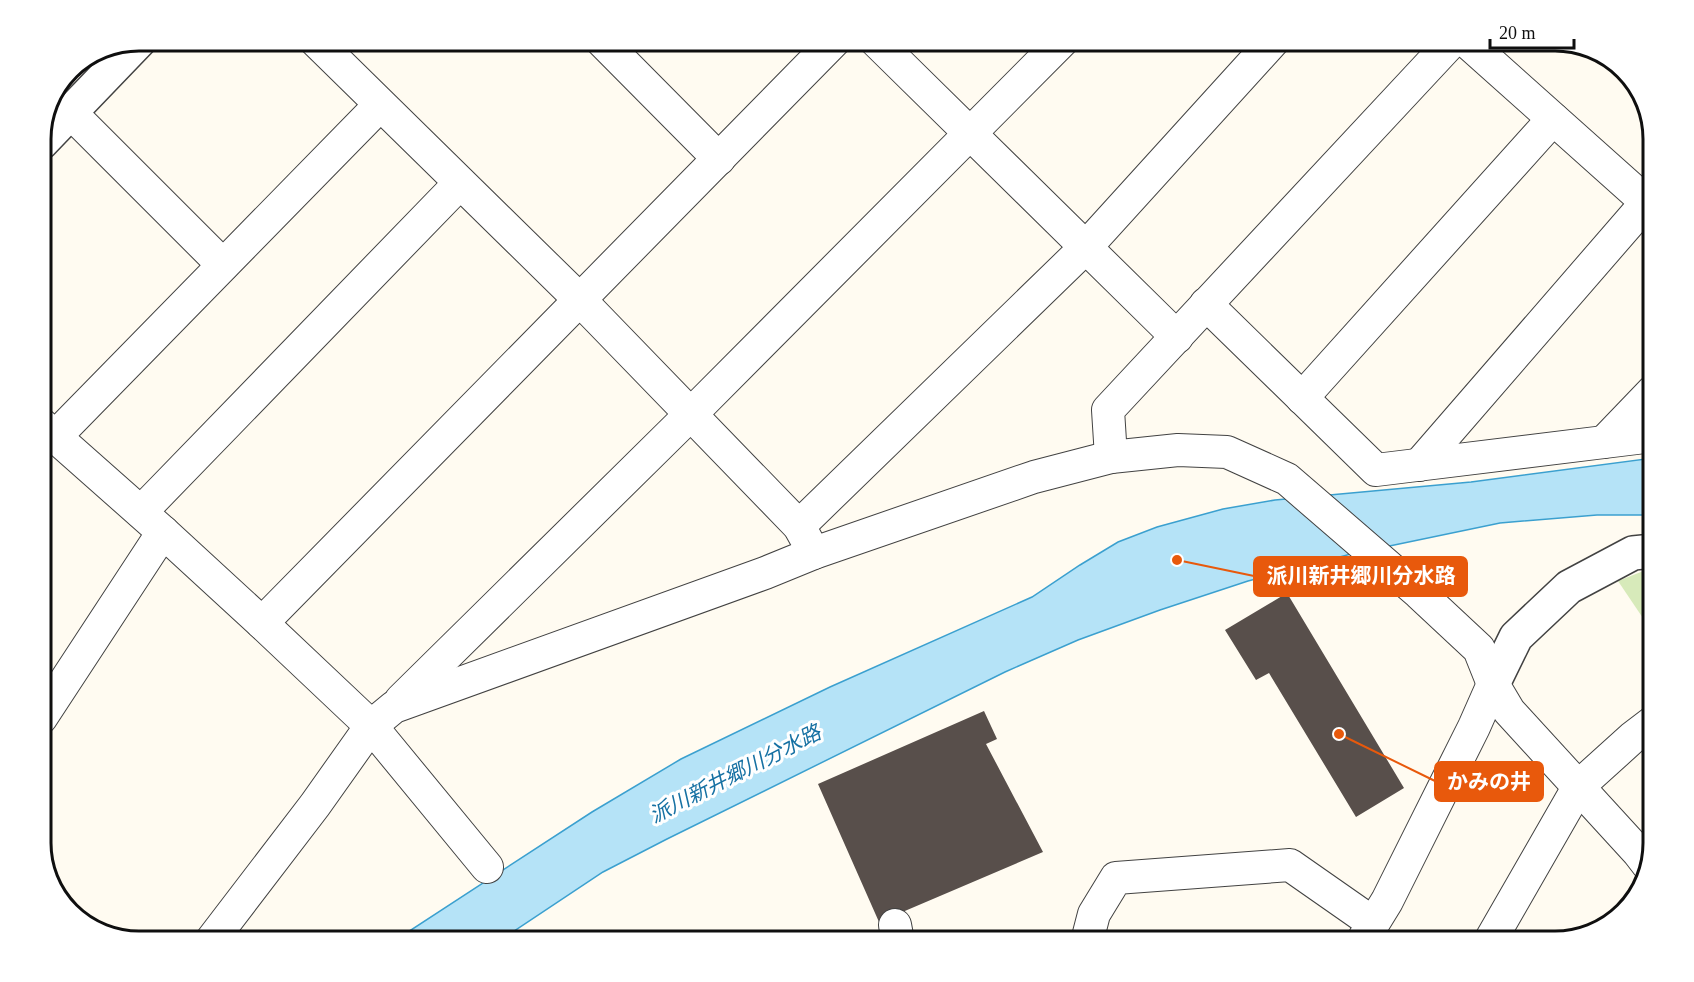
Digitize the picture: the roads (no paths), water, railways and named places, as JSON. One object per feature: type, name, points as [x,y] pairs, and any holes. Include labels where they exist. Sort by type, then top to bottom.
[{"type":"street","points":[[326,51],[580,300],[691,414],[798,526],[814,553]]},
{"type":"street","points":[[612,51],[719,159]]},
{"type":"street","points":[[262,623],[824,51]]},
{"type":"street","points":[[886,51],[1177,337]]},
{"type":"street","points":[[219,931],[383,717],[691,414],[1052,51]]},
{"type":"street","points":[[798,526],[1086,247],[1264,51]]},
{"type":"street","points":[[1111,457],[1108,410],[1443,51]]},
{"type":"street","points":[[1477,51],[1643,199]]},
{"type":"street","points":[[51,132],[128,52]]},
{"type":"street","points":[[51,427],[223,265],[380,105]]},
{"type":"street","points":[[70,112],[223,265]]},
{"type":"street","points":[[1302,398],[1553,119]]},
{"type":"street","points":[[51,700],[152,522],[460,183]]},
{"type":"street","points":[[1419,465],[1643,213]]},
{"type":"street","points":[[1206,304],[1376,470],[1643,437]]},
{"type":"street","points":[[1604,442],[1643,401]]},
{"type":"street","points":[[51,433],[262,623],[383,717],[487,867]]},
{"type":"street","points":[[383,717],[814,553],[1034,477],[1111,457],[1178,450],[1227,452],[1287,479],[1419,593],[1479,649],[1493,684],[1509,711],[1642,857]]},
{"type":"street","points":[[1368,931],[1387,901],[1516,637],[1569,587],[1633,553],[1643,552]]},
{"type":"street","points":[[1496,931],[1579,786],[1643,730]]},
{"type":"street","points":[[1090,931],[1094,914],[1116,878],[1290,865],[1366,931]]},
{"type":"water","points":[[1643,459],[1643,515],[1597,515],[1500,523],[1351,554],[1248,581],[1160,610],[1078,640],[1005,672],[667,839],[603,872],[514,931],[409,931],[592,812],[681,759],[830,687],[1032,597],[1118,542],[1157,527],[1223,509],[1275,500],[1471,482]]},
{"type":"place","name":"派川新井郷川分水路","points":[[1177,560]]},
{"type":"place","name":"かみの井","points":[[1339,734]]}]
